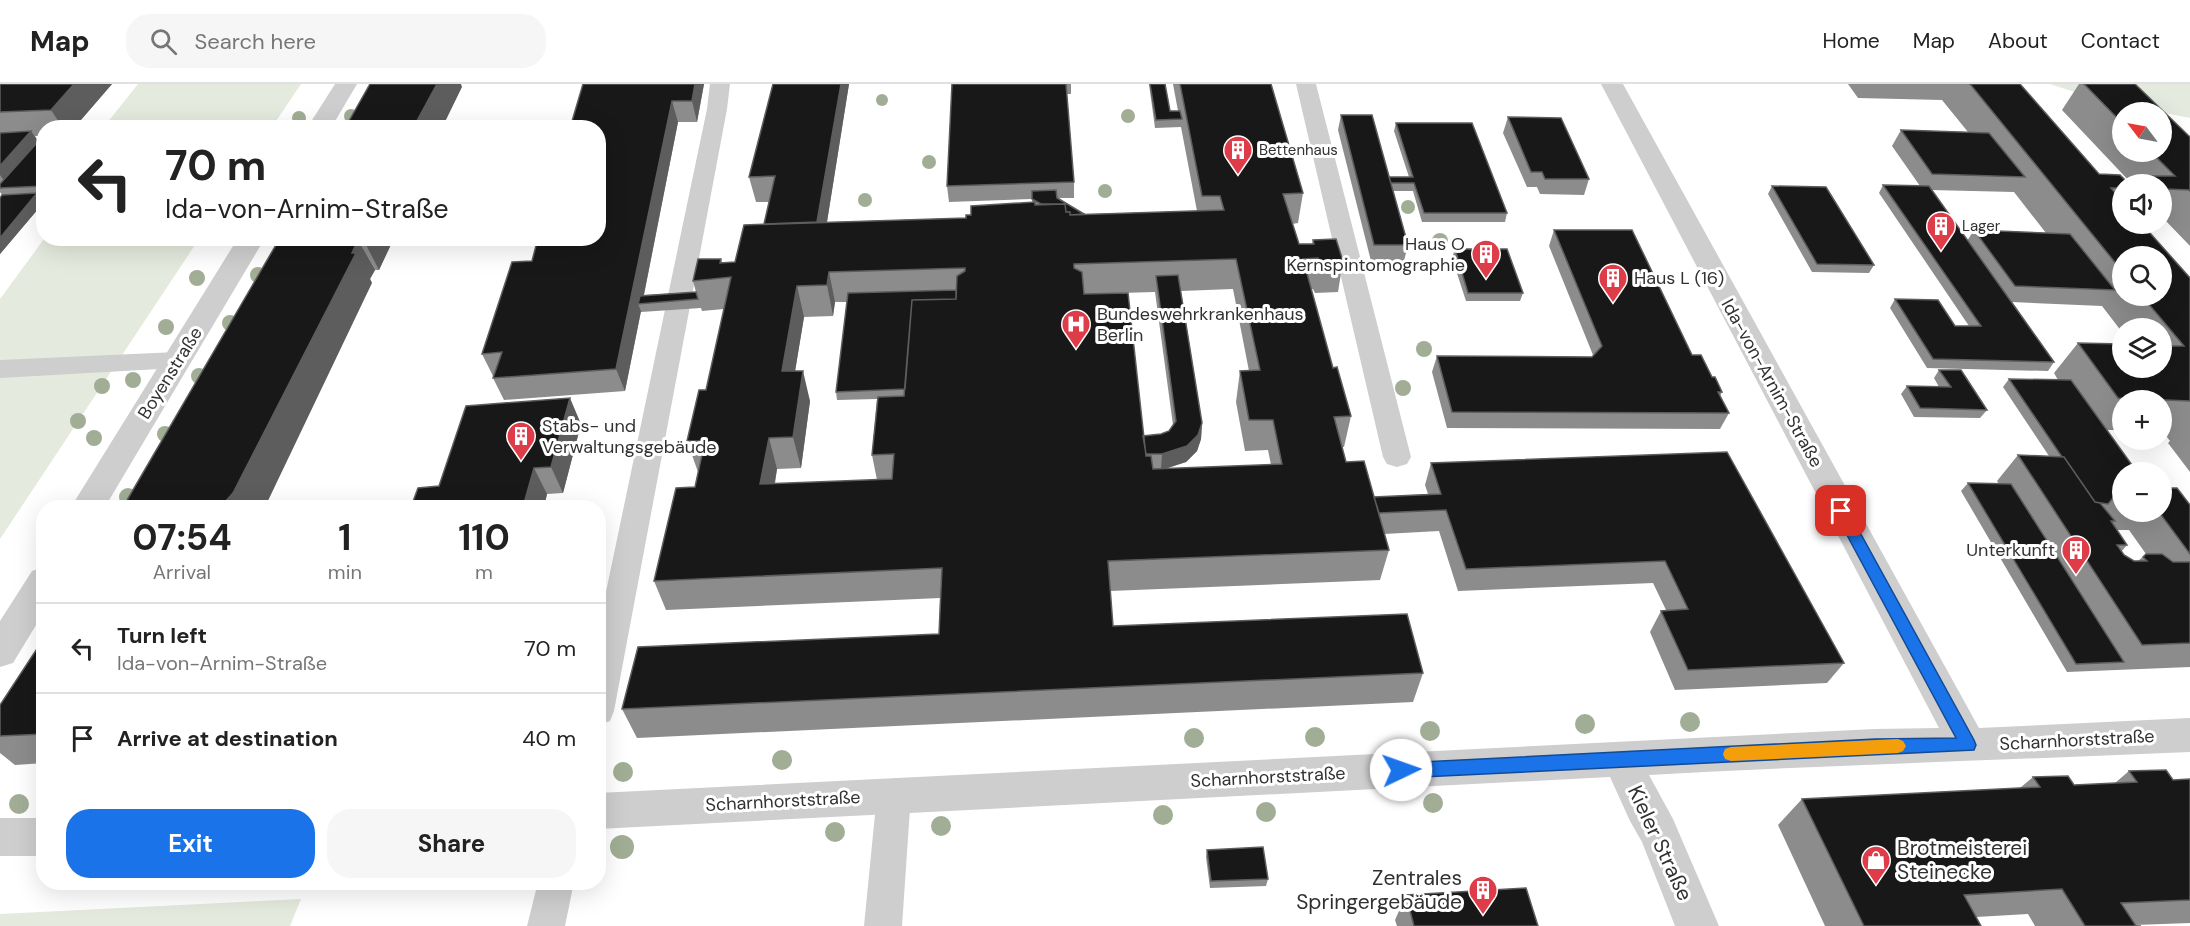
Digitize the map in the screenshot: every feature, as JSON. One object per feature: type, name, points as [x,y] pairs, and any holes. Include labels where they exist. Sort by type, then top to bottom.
[{"type":"street","points":[[324,120],[346,84]]},
{"type":"street","name":"Ida-von-Arnim-Straße","points":[[1612,84],[1968,745]]},
{"type":"street","name":"Boyenstraße","points":[[92,500],[247,246]]},
{"type":"street","points":[[0,652],[36,593]]},
{"type":"street","name":"Scharnhorststraße","points":[[606,811],[894,794],[1875,746],[1968,745],[2190,735]]},
{"type":"street","name":"Kieler Straße","points":[[1622,760],[1644,808],[1659,832],[1697,926]]},
{"type":"street","points":[[0,837],[36,837]]},
{"type":"lane","points":[[606,671],[717,109],[720,84]]},
{"type":"lane","points":[[1306,84],[1397,457]]},
{"type":"lane","points":[[0,369],[177,360]]},
{"type":"lane","points":[[883,926],[894,794]]},
{"type":"lane","points":[[546,926],[554,890]]},
{"type":"shaded area","points":[[138,84],[301,84],[277,120],[109,120]]},
{"type":"shaded area","points":[[2050,84],[2190,84],[2190,118],[2172,114],[2172,102],[2112,102]]},
{"type":"shaded area","points":[[39,246],[194,246],[0,539],[0,299]]},
{"type":"shaded area","points":[[301,899],[290,926],[0,926],[0,914]]},
{"type":"building","points":[[0,84],[74,84],[51,110],[0,112]]},
{"type":"building","points":[[370,84],[437,84],[417,120],[350,120]]},
{"type":"building","points":[[583,84],[695,84],[692,101],[672,101],[616,369],[493,378],[502,352],[482,354],[512,262],[532,261],[536,246],[606,246],[606,120],[572,120]]},
{"type":"building","points":[[773,84],[841,84],[817,222],[764,224],[775,176],[749,177]]},
{"type":"building","points":[[952,84],[1066,84],[1074,182],[947,186]]},
{"type":"building","points":[[1150,84],[1165,84],[1170,111],[1180,111],[1182,119],[1156,120]]},
{"type":"building","points":[[1180,84],[1271,84],[1303,193],[1283,194],[1299,244],[1314,244],[1313,240],[1336,239],[1343,261],[1320,262],[1318,258],[1303,259],[1333,368],[1337,367],[1351,416],[1334,417],[1346,462],[1364,461],[1389,550],[1108,561],[1113,626],[1407,614],[1423,673],[622,709],[638,647],[939,634],[942,568],[654,581],[676,488],[695,487],[705,441],[687,441],[699,390],[706,390],[731,277],[693,281],[698,259],[721,259],[720,263],[735,262],[744,225],[966,218],[966,215],[971,215],[971,206],[1035,202],[1035,205],[1065,204],[1066,212],[1070,212],[1070,215],[1224,210],[1220,196],[1202,196]],"holes":[[[1236,259],[1260,370],[1240,371],[1249,420],[1273,420],[1282,464],[1153,469],[1151,456],[1146,456],[1128,293],[1084,294],[1082,272],[1074,268],[1074,264]],[[965,268],[965,271],[957,276],[956,299],[912,300],[904,396],[878,397],[872,455],[894,454],[892,479],[760,484],[769,438],[793,437],[803,371],[782,371],[797,286],[827,285],[829,272]]]},
{"type":"building","points":[[1970,84],[2020,84],[2099,174],[2112,175],[2112,234],[2151,234],[2162,246],[2112,246],[2112,259]]},
{"type":"building","points":[[2084,84],[2135,84],[2154,102],[2112,102],[2112,113]]},
{"type":"building","points":[[1341,115],[1372,115],[1408,245],[1374,245]]},
{"type":"building","points":[[1508,117],[1561,118],[1589,179],[1545,179],[1542,172],[1531,172]]},
{"type":"building","points":[[2172,120],[2190,137],[2190,191],[2172,189],[2172,176],[2175,176],[2161,162],[2172,162]]},
{"type":"building","points":[[1396,123],[1472,123],[1507,213],[1424,213],[1414,183],[1391,183],[1389,177],[1413,177]]},
{"type":"building","points":[[1901,130],[1989,133],[2025,177],[1932,174]]},
{"type":"building","points":[[31,131],[0,166],[0,133]]},
{"type":"building","points":[[36,144],[36,186],[0,188],[0,184]]},
{"type":"building","name":"Lager","points":[[1883,185],[1929,186],[2054,362],[1933,359],[1895,299],[1938,300],[1955,326],[1981,326]]},
{"type":"building","points":[[1772,186],[1826,187],[1874,265],[1817,264]]},
{"type":"building","points":[[1056,190],[1057,198],[1084,214],[1070,215],[1070,212],[1066,212],[1065,204],[1041,204],[1032,199],[1032,191]]},
{"type":"building","points":[[36,193],[0,238],[0,198],[2,195]]},
{"type":"building","name":"Haus L (16)","points":[[1554,230],[1632,230],[1692,355],[1701,355],[1712,377],[1715,377],[1722,392],[1718,392],[1729,413],[1452,412],[1437,356],[1592,357],[1602,346]]},
{"type":"building","points":[[1974,230],[2070,234],[2112,286],[2112,290],[2015,286]]},
{"type":"building","points":[[275,246],[355,246],[352,253],[356,253],[233,493],[227,500],[127,500]]},
{"type":"building","name":"Haus O Kernspintomographie","points":[[1455,249],[1507,249],[1523,293],[1468,293]]},
{"type":"building","points":[[2172,258],[2190,278],[2190,401],[2172,400],[2172,390],[2112,390],[2078,343],[2112,344],[2112,378],[2172,378],[2172,346],[2184,346],[2172,332],[2172,318],[2160,318],[2150,306],[2172,306]]},
{"type":"building","points":[[1178,275],[1202,423],[1198,435],[1187,446],[1162,454],[1146,454],[1143,436],[1169,431],[1176,421],[1156,276]]},
{"type":"building","points":[[956,290],[956,299],[912,300],[905,389],[836,392],[848,293]]},
{"type":"building","points":[[696,292],[698,299],[638,304],[640,296]]},
{"type":"building","points":[[1939,370],[1961,370],[1987,410],[1920,408],[1907,386],[1951,387]]},
{"type":"building","points":[[2009,379],[2071,380],[2112,437],[2112,450],[2121,450],[2130,462],[2112,462],[2112,499],[2108,504],[2095,502]]},
{"type":"building","points":[[570,398],[551,467],[534,468],[525,500],[414,500],[418,488],[439,486],[466,406]]},
{"type":"building","points":[[1727,452],[1844,663],[1688,670],[1661,611],[1688,609],[1665,561],[1466,569],[1446,510],[1379,513],[1374,497],[1441,494],[1431,463]]},
{"type":"building","points":[[2018,455],[2064,457],[2095,502],[2100,503],[2112,517],[2111,521],[2127,545],[2117,545],[2124,555],[2134,561],[2147,561],[2143,557],[2146,554],[2162,554],[2173,562],[2190,562],[2190,643],[2142,645]]},
{"type":"building","points":[[1968,483],[2011,484],[2124,662],[2076,664]]},
{"type":"building","points":[[2172,488],[2177,488],[2190,505],[2190,554],[2166,522],[2172,522]]},
{"type":"building","points":[[36,650],[36,734],[0,736],[0,705]]},
{"type":"building","points":[[2166,770],[2173,780],[2190,779],[2190,900],[2121,903],[2136,926],[2085,926],[2062,889],[1964,895],[1981,926],[1864,926],[1802,799],[2040,787],[2033,777],[2068,776],[2074,785],[2137,782],[2129,771]]},
{"type":"building","points":[[1263,847],[1268,879],[1211,881],[1207,850]]},
{"type":"building","points":[[1526,888],[1538,926],[1414,926],[1406,895]]},
{"type":"slow traffic","points":[[1731,754],[1898,746]]},
{"type":"place","name":"Bettenhaus","points":[[1238,176]]},
{"type":"place","name":"Lager","points":[[1941,252]]},
{"type":"place","name":"Haus O Kernspintomographie","points":[[1486,280]]},
{"type":"place","name":"Haus L (16)","points":[[1613,304]]},
{"type":"place","name":"Bundeswehrkrankenhaus Berlin","points":[[1076,350]]},
{"type":"place","name":"Stabs- und Verwaltungsgebäude","points":[[521,462]]},
{"type":"place","name":"Unterkunft","points":[[2076,576]]},
{"type":"place","name":"Brotmeisterei Steinecke","points":[[1876,886]]},
{"type":"place","name":"Zentrales Springergebäude","points":[[1483,916]]},
{"type":"route","points":[[1401,770],[1875,746],[1968,745],[1841,511]]}]
